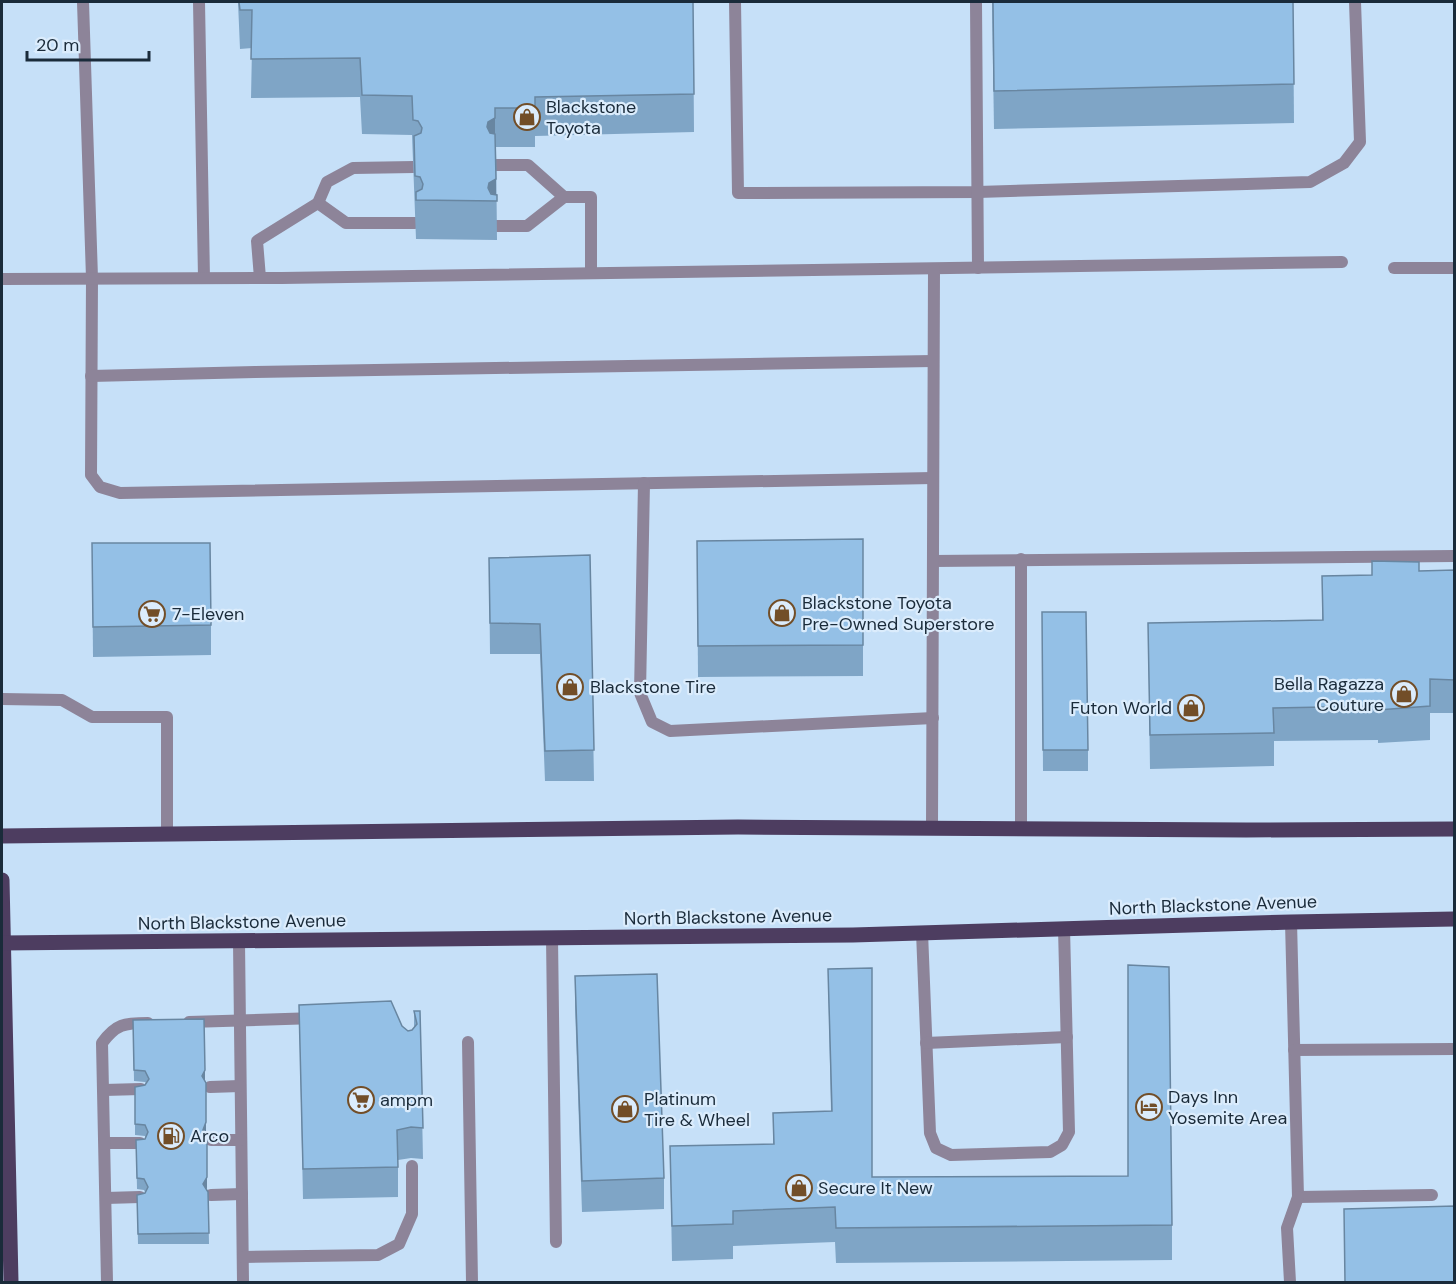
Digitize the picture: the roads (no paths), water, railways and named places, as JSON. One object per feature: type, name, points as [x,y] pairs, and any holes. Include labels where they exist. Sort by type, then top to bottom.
[{"type":"main road","points":[[2,836],[738,827],[1455,829]]},
{"type":"main road","points":[[2,880],[11,1282]]},
{"type":"main road","name":"North Blackstone Avenue","points":[[2,944],[922,932],[1291,921],[1455,920]]},
{"type":"street","points":[[83,2],[92,278],[91,475],[100,487],[120,492],[933,478]]},
{"type":"street","points":[[199,2],[204,278]]},
{"type":"street","points":[[735,2],[738,193],[978,192],[1310,182],[1344,163],[1360,142],[1355,2]]},
{"type":"street","points":[[976,2],[978,268]]},
{"type":"street","points":[[495,165],[528,165],[564,197]]},
{"type":"street","points":[[260,278],[257,241],[318,203],[327,182],[353,168],[414,167]]},
{"type":"street","points":[[496,226],[527,226],[564,197],[591,197],[591,273]]},
{"type":"street","points":[[318,203],[346,223],[415,223]]},
{"type":"street","points":[[2,279],[260,278],[1342,262]]},
{"type":"street","points":[[932,828],[934,268]]},
{"type":"street","points":[[1394,268],[1455,268]]},
{"type":"street","points":[[91,376],[279,371],[933,362]]},
{"type":"street","points":[[644,483],[640,693],[652,722],[669,731],[933,718]]},
{"type":"street","points":[[933,561],[1455,556]]},
{"type":"street","points":[[1021,559],[1021,829]]},
{"type":"street","points":[[2,699],[62,700],[92,717],[167,717],[167,835]]},
{"type":"street","points":[[1290,1282],[1287,1228],[1298,1197],[1291,921]]},
{"type":"street","points":[[922,932],[930,1133],[936,1148],[951,1155],[1050,1152],[1062,1145],[1069,1132],[1064,928]]},
{"type":"street","points":[[552,938],[556,1242]]},
{"type":"street","points":[[239,942],[243,1282]]},
{"type":"street","points":[[107,1282],[102,1043],[113,1029],[130,1023],[332,1018]]},
{"type":"street","points":[[926,1042],[1067,1037]]},
{"type":"street","points":[[468,1042],[472,1282]]},
{"type":"street","points":[[1294,1050],[1455,1049]]},
{"type":"street","points":[[210,1087],[240,1086]]},
{"type":"street","points":[[104,1089],[141,1089]]},
{"type":"street","points":[[211,1140],[241,1140]]},
{"type":"street","points":[[105,1143],[140,1143]]},
{"type":"street","points":[[243,1257],[378,1255],[399,1244],[412,1214],[412,1166]]},
{"type":"street","points":[[211,1195],[242,1194]]},
{"type":"street","points":[[1298,1197],[1432,1195]]},
{"type":"street","points":[[106,1198],[140,1197]]},
{"type":"place","name":"Blackstone Toyota","points":[[527,117]]},
{"type":"place","name":"Blackstone Toyota Pre-Owned Superstore","points":[[782,613]]},
{"type":"place","name":"7-Eleven","points":[[152,614]]},
{"type":"place","name":"Blackstone Tire","points":[[570,687]]},
{"type":"place","name":"Bella Ragazza Couture","points":[[1404,694]]},
{"type":"place","name":"Futon World","points":[[1191,708]]},
{"type":"place","name":"ampm","points":[[361,1100]]},
{"type":"place","name":"Days Inn Yosemite Area","points":[[1149,1107]]},
{"type":"place","name":"Platinum Tire & Wheel","points":[[625,1109]]},
{"type":"place","name":"Arco","points":[[171,1136]]},
{"type":"place","name":"Secure It New","points":[[799,1188]]}]
